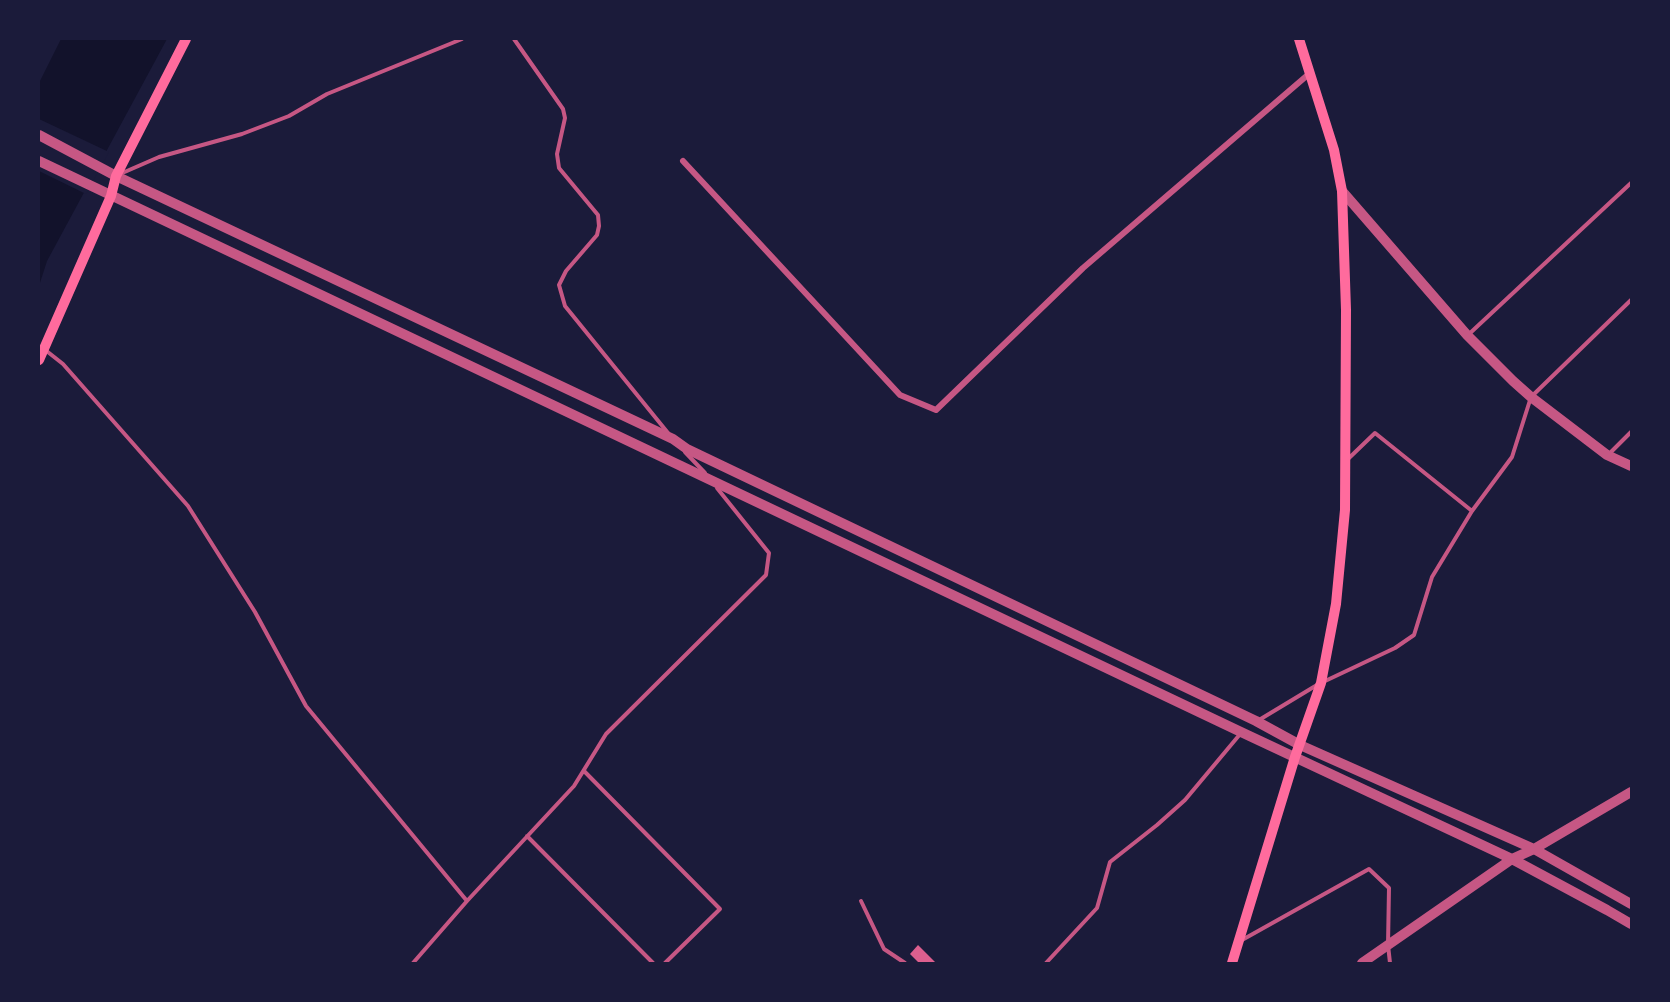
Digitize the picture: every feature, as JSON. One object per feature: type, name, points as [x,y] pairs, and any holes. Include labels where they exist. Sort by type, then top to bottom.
[{"type":"main road","points":[[39,360],[111,196],[116,176],[186,39]]},
{"type":"main road","points":[[1233,963],[1295,757],[1321,683],[1336,604],[1346,510],[1346,310],[1342,191],[1334,150],[1299,39]]},
{"type":"street","points":[[683,161],[900,395],[936,410],[1083,268],[1310,73]]},
{"type":"street","points":[[39,135],[116,176],[673,439],[687,449],[1257,721],[1300,745],[1534,849],[1631,904]]},
{"type":"street","points":[[39,161],[1512,859],[1631,924]]},
{"type":"street","points":[[1342,191],[1467,335],[1513,381],[1607,455],[1631,466]]},
{"type":"street","points":[[1362,963],[1512,859],[1534,849],[1631,792]]},
{"type":"lane","points":[[116,176],[159,157],[242,134],[289,116],[327,94],[462,39]]},
{"type":"lane","points":[[413,963],[574,786],[606,734],[766,575],[769,553],[565,306],[559,285],[566,271],[597,235],[598,215],[559,168],[557,154],[565,118],[563,109],[514,39]]},
{"type":"lane","points":[[1467,335],[1631,183]]},
{"type":"lane","points":[[1257,721],[1321,683],[1395,648],[1414,635],[1432,577],[1472,511],[1512,457],[1531,397],[1631,300]]},
{"type":"lane","points":[[44,348],[63,364],[188,506],[255,612],[306,706],[467,901]]},
{"type":"lane","points":[[1607,455],[1631,432]]},
{"type":"lane","points":[[1345,462],[1375,433],[1472,511]]},
{"type":"lane","points":[[1046,963],[1097,908],[1110,862],[1185,801],[1241,732]]},
{"type":"lane","points":[[584,771],[720,909],[665,963]]},
{"type":"lane","points":[[527,836],[654,963]]},
{"type":"lane","points":[[1240,941],[1369,869],[1389,888],[1390,963]]},
{"type":"lane","points":[[861,901],[884,949],[905,963]]},
{"type":"shaded area","points":[[61,39],[167,39],[47,261],[39,286],[39,83]]},
{"type":"pier","points":[[39,119],[109,152],[86,194],[39,171]]},
{"type":"building","points":[[918,945],[936,963],[919,963],[910,954]]}]
